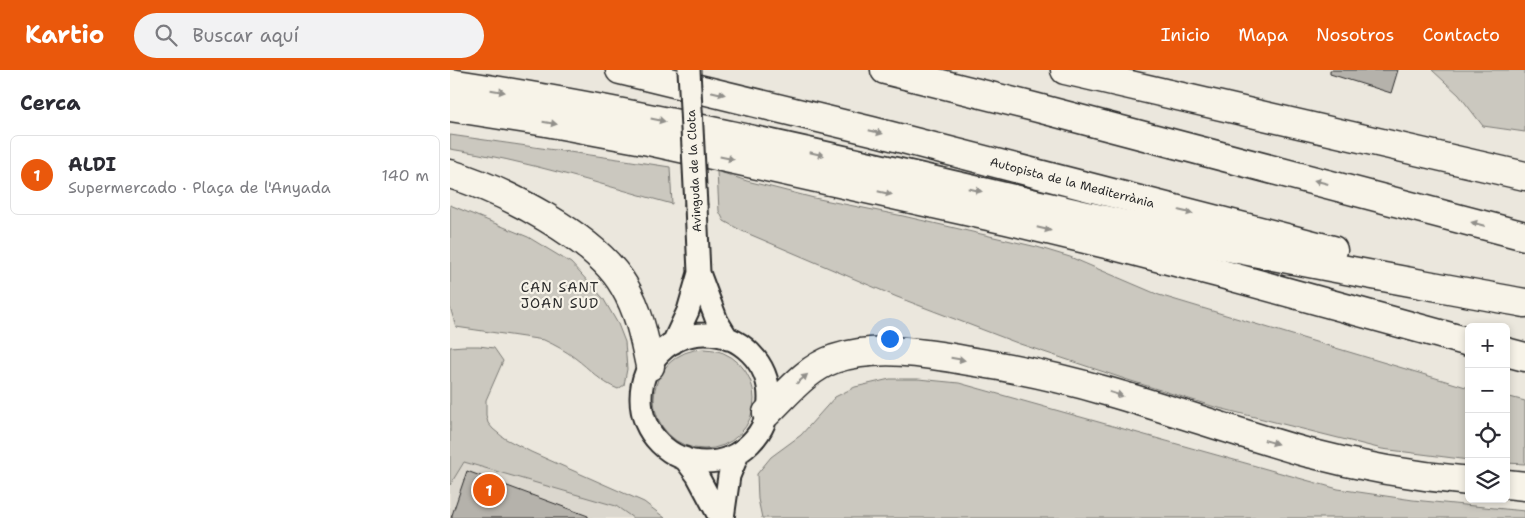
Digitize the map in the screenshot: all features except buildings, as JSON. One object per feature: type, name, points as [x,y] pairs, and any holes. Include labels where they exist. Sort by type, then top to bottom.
[{"type":"highway","name":"Autopista de la Mediterrània","points":[[620,70],[872,131],[1525,299]]},
{"type":"highway","points":[[885,70],[1034,107],[1525,236]]},
{"type":"highway","points":[[1065,70],[1525,176]]},
{"type":"highway","points":[[450,83],[605,109],[817,154],[1228,248],[1525,303]]},
{"type":"highway","points":[[450,107],[649,141],[1007,220],[1218,273],[1465,341]]},
{"type":"highway","points":[[450,174],[465,178],[534,210],[585,244],[606,263],[623,284],[636,308],[643,330],[650,366]]},
{"type":"highway","points":[[450,180],[502,194]]},
{"type":"highway","points":[[767,413],[804,376],[833,360],[869,352],[918,354],[987,364],[1105,391],[1308,452],[1406,472],[1465,480]]},
{"type":"highway","points":[[1510,353],[1525,357]]},
{"type":"highway","points":[[1510,484],[1525,486]]},
{"type":"street","name":"Avinguda de la Clota","points":[[689,70],[699,273],[717,321],[728,339]]},
{"type":"street","name":"Avinguda de la Clota","points":[[673,343],[688,311],[699,273]]},
{"type":"street","points":[[700,335],[715,336],[728,339],[746,350],[756,360],[763,372],[768,392],[767,413],[755,438],[739,452],[724,459],[708,462],[692,461],[674,455],[652,435],[644,420],[641,406],[644,378],[658,354],[673,343],[686,337],[700,335]]},
{"type":"street","points":[[722,518],[729,476],[739,452]]},
{"type":"street","points":[[684,458],[697,475],[722,518]]},
{"type":"shaded area","points":[[1432,70],[1525,70],[1525,132],[1483,126],[1459,95]]},
{"type":"shaded area","points":[[450,135],[670,167],[672,204],[506,159],[450,149]]},
{"type":"shaded area","points":[[717,171],[747,181],[814,198],[903,216],[1037,247],[1070,257],[1159,295],[1465,387],[1465,459],[1382,449],[1215,407],[1128,380],[1020,344],[897,297],[742,231],[724,221],[719,211]]},
{"type":"shaded area","points":[[450,205],[528,237],[571,263],[603,298],[618,324],[625,342],[627,369],[624,385],[618,389],[612,386],[600,379],[568,353],[544,340],[456,327],[450,307]]},
{"type":"shaded area","points":[[450,347],[494,348],[503,361],[486,400],[486,415],[488,423],[493,429],[504,438],[531,452],[644,502],[665,518],[633,518],[616,506],[464,462],[450,485]]},
{"type":"shaded area","points":[[704,349],[714,350],[732,357],[746,371],[753,389],[753,409],[746,427],[732,441],[714,448],[704,449],[694,448],[676,441],[662,427],[655,409],[654,399],[655,389],[662,371],[676,357],[694,350]]},
{"type":"shaded area","points":[[890,379],[918,379],[959,383],[1338,489],[1413,500],[1525,511],[1525,518],[762,518],[758,499],[757,474],[771,457],[801,435],[835,397],[855,387]]},
{"type":"shaded area","points":[[1510,397],[1525,401],[1525,464],[1510,463]]},
{"type":"shaded area","points":[[464,462],[616,506],[633,518],[450,518],[450,485]]},
{"type":"place","name":"ALDI","points":[[489,490]]},
{"type":"district","name":"CAN SANT JOAN SUD","points":[[560,296]]}]
